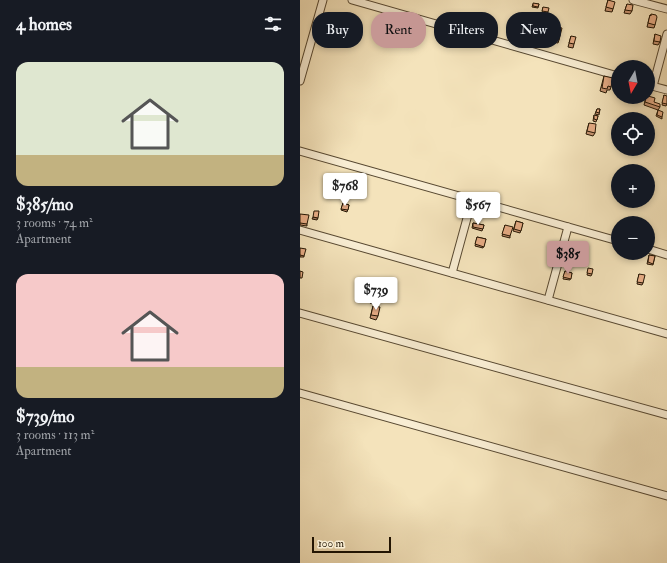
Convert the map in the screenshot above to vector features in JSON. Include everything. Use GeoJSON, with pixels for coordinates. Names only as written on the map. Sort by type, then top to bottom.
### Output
{"type":"FeatureCollection","features":[{"type":"Feature","properties":{"kind":"street"},"geometry":{"type":"LineString","coordinates":[[300,81],[301,72],[323,0]]}},
{"type":"Feature","properties":{"kind":"street"},"geometry":{"type":"LineString","coordinates":[[352,0],[611,74]]}},
{"type":"Feature","properties":{"kind":"street"},"geometry":{"type":"LineString","coordinates":[[633,0],[667,9]]}},
{"type":"Feature","properties":{"kind":"street"},"geometry":{"type":"LineString","coordinates":[[655,70],[667,34]]}},
{"type":"Feature","properties":{"kind":"street"},"geometry":{"type":"LineString","coordinates":[[655,86],[667,90]]}},
{"type":"Feature","properties":{"kind":"street"},"geometry":{"type":"LineString","coordinates":[[300,151],[611,239]]}},
{"type":"Feature","properties":{"kind":"street"},"geometry":{"type":"LineString","coordinates":[[452,273],[472,200]]}},
{"type":"Feature","properties":{"kind":"street"},"geometry":{"type":"LineString","coordinates":[[548,300],[568,227]]}},
{"type":"Feature","properties":{"kind":"street"},"geometry":{"type":"LineString","coordinates":[[300,230],[667,334]]}},
{"type":"Feature","properties":{"kind":"street"},"geometry":{"type":"LineString","coordinates":[[655,251],[667,255]]}},
{"type":"Feature","properties":{"kind":"street"},"geometry":{"type":"LineString","coordinates":[[300,313],[667,415]]}},
{"type":"Feature","properties":{"kind":"street"},"geometry":{"type":"LineString","coordinates":[[300,393],[667,496]]}},
{"type":"Feature","properties":{"kind":"building"},"geometry":{"type":"Polygon","coordinates":[[[608,0],[615,2],[613,9],[606,7],[608,0]]]}},
{"type":"Feature","properties":{"kind":"building"},"geometry":{"type":"Polygon","coordinates":[[[533,3],[539,4],[538,7],[533,6],[533,3]]]}},
{"type":"Feature","properties":{"kind":"building"},"geometry":{"type":"Polygon","coordinates":[[[627,4],[633,5],[632,11],[625,10],[627,4]]]}},
{"type":"Feature","properties":{"kind":"building"},"geometry":{"type":"Polygon","coordinates":[[[543,7],[549,8],[548,12],[542,11],[543,7]]]}},
{"type":"Feature","properties":{"kind":"building"},"geometry":{"type":"Polygon","coordinates":[[[651,14],[656,15],[657,17],[655,25],[648,23],[651,14]]]}},
{"type":"Feature","properties":{"kind":"building"},"geometry":{"type":"Polygon","coordinates":[[[655,34],[661,36],[660,42],[654,41],[655,34]]]}},
{"type":"Feature","properties":{"kind":"building"},"geometry":{"type":"Polygon","coordinates":[[[571,36],[576,37],[574,44],[569,43],[571,36]]]}},
{"type":"Feature","properties":{"kind":"building"},"geometry":{"type":"Polygon","coordinates":[[[604,76],[611,78],[611,87],[608,86],[607,89],[602,88],[604,76]]]}},
{"type":"Feature","properties":{"kind":"building"},"geometry":{"type":"Polygon","coordinates":[[[664,95],[667,96],[667,104],[662,103],[664,95]]]}},
{"type":"Feature","properties":{"kind":"building"},"geometry":{"type":"Polygon","coordinates":[[[655,102],[660,104],[660,107],[651,104],[655,104],[655,102]]]}},
{"type":"Feature","properties":{"kind":"building"},"geometry":{"type":"Polygon","coordinates":[[[597,109],[600,109],[599,113],[596,112],[597,109]]]}},
{"type":"Feature","properties":{"kind":"building"},"geometry":{"type":"Polygon","coordinates":[[[658,110],[663,112],[662,117],[657,115],[658,110]]]}},
{"type":"Feature","properties":{"kind":"building"},"geometry":{"type":"Polygon","coordinates":[[[594,115],[598,116],[597,120],[594,119],[594,115]]]}},
{"type":"Feature","properties":{"kind":"building"},"geometry":{"type":"Polygon","coordinates":[[[589,123],[596,124],[595,133],[587,131],[589,123]]]}},
{"type":"Feature","properties":{"kind":"building"},"geometry":{"type":"Polygon","coordinates":[[[343,203],[349,205],[348,210],[341,209],[343,203]]]}},
{"type":"Feature","properties":{"kind":"building"},"geometry":{"type":"Polygon","coordinates":[[[314,211],[319,211],[318,218],[313,217],[314,211]]]}},
{"type":"Feature","properties":{"kind":"building"},"geometry":{"type":"Polygon","coordinates":[[[300,214],[309,215],[307,224],[300,223],[300,214]]]}},
{"type":"Feature","properties":{"kind":"building"},"geometry":{"type":"Polygon","coordinates":[[[516,221],[523,223],[521,231],[514,229],[516,221]]]}},
{"type":"Feature","properties":{"kind":"building"},"geometry":{"type":"Polygon","coordinates":[[[473,223],[484,225],[483,229],[473,227],[473,223]]]}},
{"type":"Feature","properties":{"kind":"building"},"geometry":{"type":"Polygon","coordinates":[[[505,225],[513,227],[510,236],[502,234],[505,225]]]}},
{"type":"Feature","properties":{"kind":"building"},"geometry":{"type":"Polygon","coordinates":[[[477,237],[486,239],[484,247],[475,244],[477,237]]]}},
{"type":"Feature","properties":{"kind":"building"},"geometry":{"type":"Polygon","coordinates":[[[300,248],[306,249],[304,256],[300,255],[300,248]]]}},
{"type":"Feature","properties":{"kind":"building"},"geometry":{"type":"Polygon","coordinates":[[[648,260],[654,260],[653,264],[648,262],[648,260]]]}},
{"type":"Feature","properties":{"kind":"building"},"geometry":{"type":"Polygon","coordinates":[[[588,268],[593,269],[592,274],[587,273],[588,268]]]}},
{"type":"Feature","properties":{"kind":"building"},"geometry":{"type":"Polygon","coordinates":[[[300,271],[303,272],[302,278],[300,278],[300,271]]]}},
{"type":"Feature","properties":{"kind":"building"},"geometry":{"type":"Polygon","coordinates":[[[565,271],[572,273],[571,279],[563,277],[565,271]]]}},
{"type":"Feature","properties":{"kind":"building"},"geometry":{"type":"Polygon","coordinates":[[[639,274],[645,275],[643,283],[637,282],[639,274]]]}},
{"type":"Feature","properties":{"kind":"building"},"geometry":{"type":"Polygon","coordinates":[[[372,295],[376,296],[374,302],[370,301],[372,295]]]}},
{"type":"Feature","properties":{"kind":"building"},"geometry":{"type":"Polygon","coordinates":[[[373,306],[380,307],[378,316],[371,315],[373,306]]]}}]}
